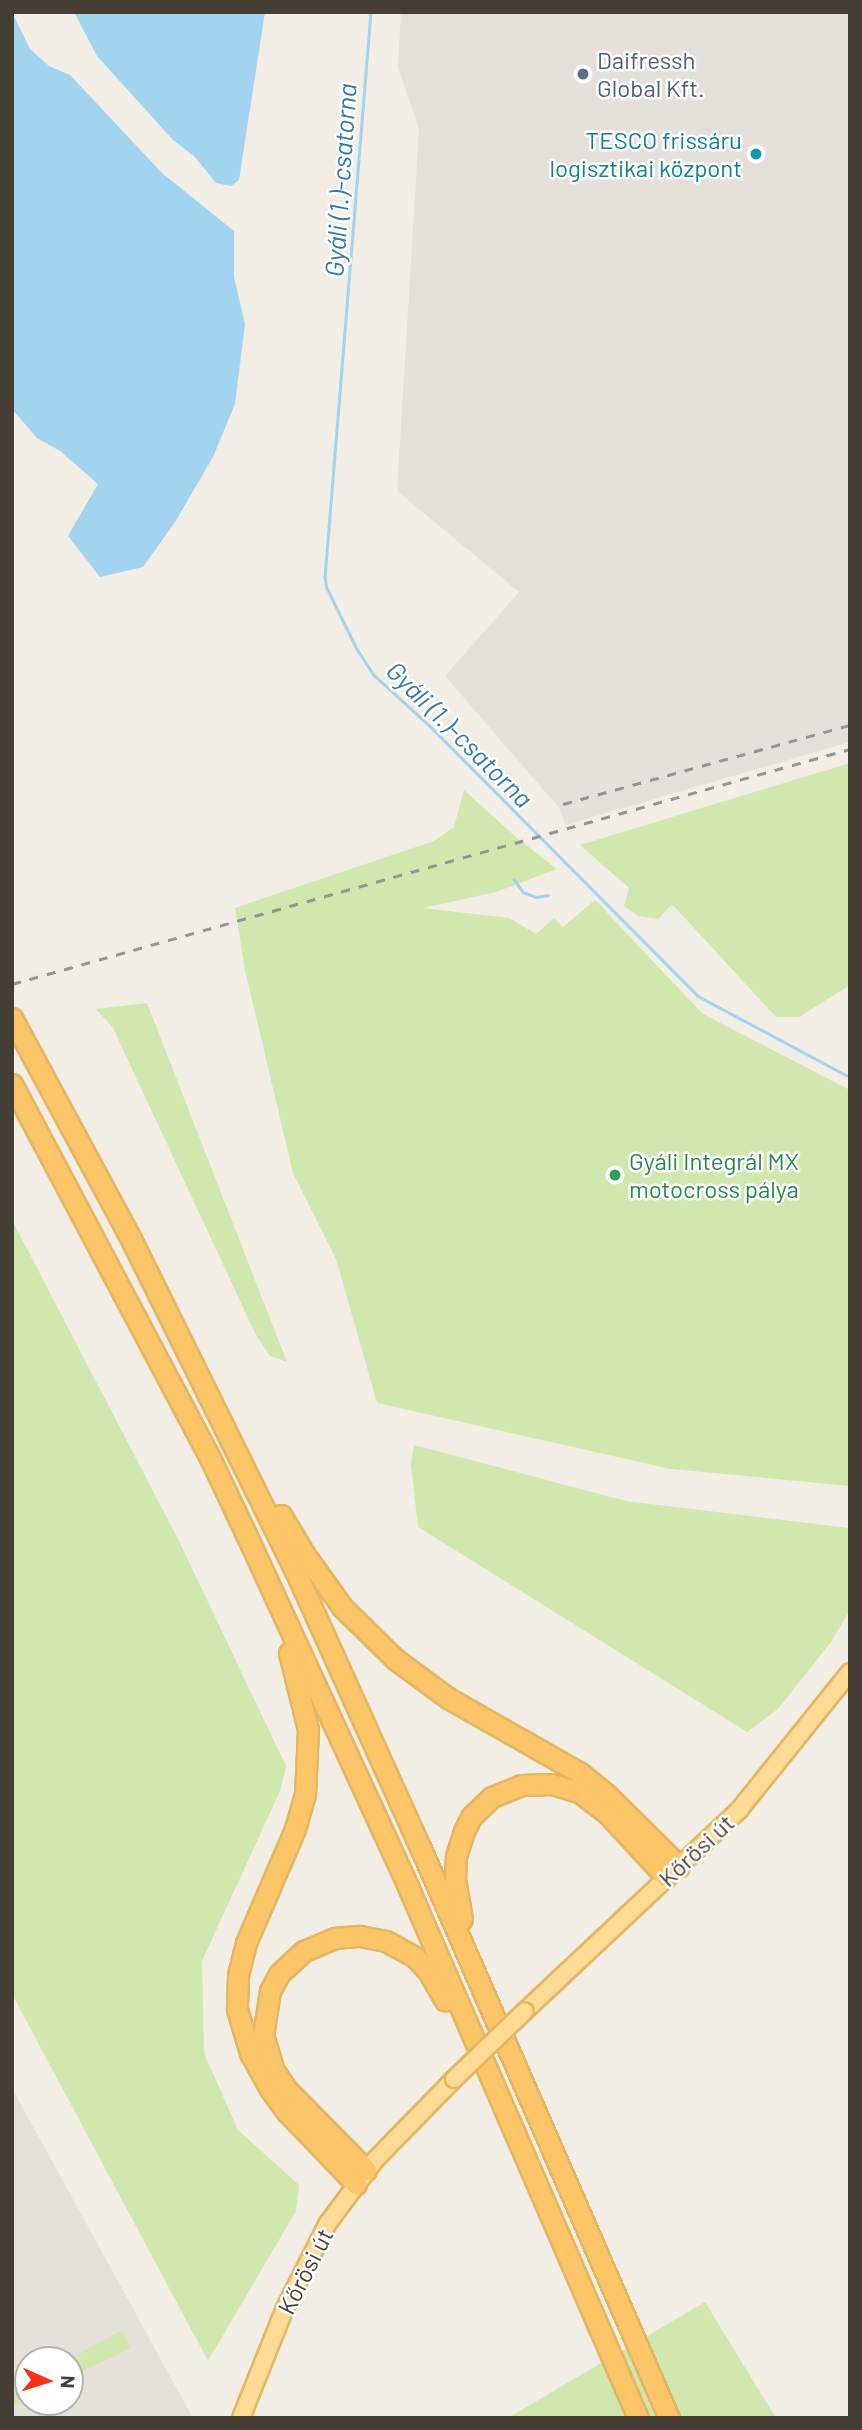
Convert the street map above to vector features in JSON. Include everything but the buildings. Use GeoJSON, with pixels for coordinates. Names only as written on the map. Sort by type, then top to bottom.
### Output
{"type":"FeatureCollection","features":[{"type":"Feature","properties":{"kind":"highway"},"geometry":{"type":"LineString","coordinates":[[12,1018],[129,1235],[236,1449],[354,1700],[669,2418]]}},
{"type":"Feature","properties":{"kind":"highway"},"geometry":{"type":"LineString","coordinates":[[12,1084],[198,1434],[246,1534],[409,1889],[638,2418]]}},
{"type":"Feature","properties":{"kind":"highway"},"geometry":{"type":"LineString","coordinates":[[236,1449],[262,1482],[316,1571],[343,1608],[378,1644],[448,1698],[593,1783],[673,1872]]}},
{"type":"Feature","properties":{"kind":"highway"},"geometry":{"type":"LineString","coordinates":[[246,1534],[253,1565],[280,1628],[301,1690],[309,1751],[305,1794],[299,1816],[249,1932],[239,1966],[239,2021],[254,2063],[287,2112],[361,2177]]}},
{"type":"Feature","properties":{"kind":"highway"},"geometry":{"type":"LineString","coordinates":[[475,1973],[476,1957],[457,1902],[456,1856],[471,1817],[498,1793],[521,1785],[544,1783],[579,1792],[607,1812],[673,1872]]}},
{"type":"Feature","properties":{"kind":"highway"},"geometry":{"type":"LineString","coordinates":[[361,2177],[287,2090],[274,2071],[264,2046],[263,2019],[274,1982],[292,1960],[320,1942],[343,1936],[370,1937],[393,1944],[415,1957],[443,1995],[485,2083],[503,2106]]}},
{"type":"Feature","properties":{"kind":"main road","name":"Kőrösi út"},"geometry":{"type":"LineString","coordinates":[[241,2418],[306,2262],[361,2177],[454,2079],[752,1796],[850,1672]]}},
{"type":"Feature","properties":{"kind":"shaded area"},"geometry":{"type":"Polygon","coordinates":[[[401,12],[850,12],[850,742],[565,825],[560,809],[445,676],[519,592],[397,491],[419,129],[398,68],[401,12]]]}},
{"type":"Feature","properties":{"kind":"shaded area"},"geometry":{"type":"Polygon","coordinates":[[[12,2088],[193,2418],[12,2418],[12,2088]]]}},
{"type":"Feature","properties":{"kind":"green space"},"geometry":{"type":"Polygon","coordinates":[[[850,763],[850,985],[799,1017],[776,1017],[672,904],[658,919],[638,916],[624,906],[629,888],[580,845],[850,763]]]}},
{"type":"Feature","properties":{"kind":"green space","name":"Gyáli Integrál MX motocross pálya"},"geometry":{"type":"Polygon","coordinates":[[[464,790],[517,838],[557,869],[496,892],[423,908],[509,918],[536,934],[554,918],[563,927],[595,900],[703,1014],[850,1090],[850,1486],[671,1469],[377,1403],[336,1259],[293,1173],[245,970],[235,908],[434,841],[454,827],[464,790]]]}},
{"type":"Feature","properties":{"kind":"green space"},"geometry":{"type":"Polygon","coordinates":[[[147,1003],[287,1362],[270,1356],[255,1333],[113,1028],[96,1009],[147,1003]]]}},
{"type":"Feature","properties":{"kind":"green space"},"geometry":{"type":"Polygon","coordinates":[[[12,1220],[179,1541],[286,1766],[280,1791],[202,1961],[204,2053],[238,2130],[299,2185],[296,2211],[208,2361],[12,1994],[12,1220]]]}},
{"type":"Feature","properties":{"kind":"green space"},"geometry":{"type":"Polygon","coordinates":[[[414,1445],[626,1501],[849,1528],[850,1610],[831,1642],[778,1709],[747,1732],[418,1527],[411,1464],[414,1445]]]}},
{"type":"Feature","properties":{"kind":"green space"},"geometry":{"type":"Polygon","coordinates":[[[705,2302],[776,2418],[508,2418],[562,2386],[705,2302]]]}},
{"type":"Feature","properties":{"kind":"green space"},"geometry":{"type":"Polygon","coordinates":[[[122,2330],[131,2348],[84,2370],[84,2351],[122,2330]]]}},
{"type":"Feature","properties":{"kind":"green space"},"geometry":{"type":"Polygon","coordinates":[[[14,2385],[12,2406],[12,2386],[14,2385]]]}},
{"type":"Feature","properties":{"kind":"water"},"geometry":{"type":"Polygon","coordinates":[[[12,12],[30,49],[49,66],[70,75],[162,173],[234,231],[234,277],[245,324],[235,404],[213,457],[175,522],[143,567],[100,577],[68,536],[98,484],[60,451],[37,438],[12,409],[12,12]]]}},
{"type":"Feature","properties":{"kind":"water"},"geometry":{"type":"Polygon","coordinates":[[[74,12],[265,12],[239,180],[231,186],[216,183],[195,157],[173,140],[97,56],[74,12]]]}},
{"type":"Feature","properties":{"kind":"waterway","name":"Gyáli (1.)-csatorna"},"geometry":{"type":"LineString","coordinates":[[371,12],[325,577],[327,588],[357,649],[374,675],[430,726],[698,996],[850,1077]]}},
{"type":"Feature","properties":{"kind":"waterway"},"geometry":{"type":"LineString","coordinates":[[514,879],[523,892],[536,897],[548,895]]}},
{"type":"Feature","properties":{"kind":"railway"},"geometry":{"type":"LineString","coordinates":[[563,804],[850,725]]}},
{"type":"Feature","properties":{"kind":"railway"},"geometry":{"type":"LineString","coordinates":[[12,984],[850,749]]}},
{"type":"Feature","properties":{"kind":"place","name":"Daifressh Global Kft."},"geometry":{"type":"Point","coordinates":[583,74]}},
{"type":"Feature","properties":{"kind":"place","name":"TESCO frissáru logisztikai központ"},"geometry":{"type":"Point","coordinates":[756,154]}},
{"type":"Feature","properties":{"kind":"place","name":"Gyáli Integrál MX motocross pálya"},"geometry":{"type":"Point","coordinates":[615,1175]}}]}
